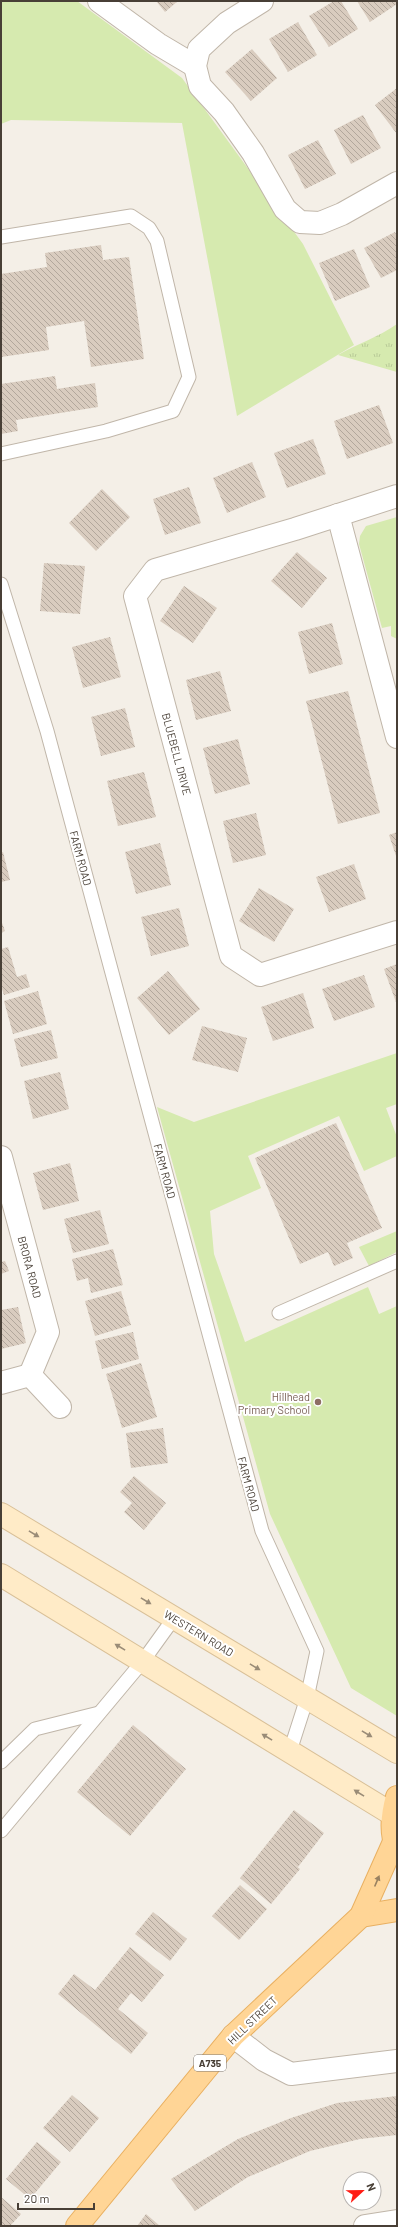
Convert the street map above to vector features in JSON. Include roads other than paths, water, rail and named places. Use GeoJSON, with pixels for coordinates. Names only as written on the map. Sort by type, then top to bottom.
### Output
{"type":"FeatureCollection","features":[{"type":"Feature","properties":{"kind":"main road","name":"WESTERN ROAD"},"geometry":{"type":"LineString","coordinates":[[1,1514],[397,1752]]}},
{"type":"Feature","properties":{"kind":"main road"},"geometry":{"type":"LineString","coordinates":[[1,1575],[290,1751],[395,1805]]}},
{"type":"Feature","properties":{"kind":"main road","name":"A735"},"geometry":{"type":"LineString","coordinates":[[395,1805],[395,1845]]}},
{"type":"Feature","properties":{"kind":"main road","name":"HILL STREET"},"geometry":{"type":"LineString","coordinates":[[76,2226],[233,2036],[361,1916],[395,1845]]}},
{"type":"Feature","properties":{"kind":"main road"},"geometry":{"type":"LineString","coordinates":[[361,1916],[397,1910]]}},
{"type":"Feature","properties":{"kind":"street"},"geometry":{"type":"LineString","coordinates":[[98,1],[158,44],[195,66]]}},
{"type":"Feature","properties":{"kind":"street"},"geometry":{"type":"LineString","coordinates":[[262,1],[227,23],[199,49],[195,66],[200,86],[224,112],[253,152],[285,209],[300,222],[320,223],[342,214],[397,183]]}},
{"type":"Feature","properties":{"kind":"street","name":"BLUEBELL DRIVE"},"geometry":{"type":"LineString","coordinates":[[397,496],[155,570],[135,596],[231,956],[260,975],[397,932]]}},
{"type":"Feature","properties":{"kind":"street"},"geometry":{"type":"LineString","coordinates":[[338,515],[397,737]]}},
{"type":"Feature","properties":{"kind":"street","name":"BRORA ROAD"},"geometry":{"type":"LineString","coordinates":[[1,1157],[48,1332],[30,1375]]}},
{"type":"Feature","properties":{"kind":"street"},"geometry":{"type":"LineString","coordinates":[[1,1383],[30,1375],[60,1407]]}},
{"type":"Feature","properties":{"kind":"street"},"geometry":{"type":"LineString","coordinates":[[233,2036],[264,2060],[291,2074],[397,2061]]}},
{"type":"Feature","properties":{"kind":"street"},"geometry":{"type":"LineString","coordinates":[[365,2226],[397,2221]]}},
{"type":"Feature","properties":{"kind":"lane"},"geometry":{"type":"LineString","coordinates":[[1,237],[131,216],[148,228],[157,241],[189,377],[172,411],[106,431],[1,454]]}},
{"type":"Feature","properties":{"kind":"lane","name":"FARM ROAD"},"geometry":{"type":"LineString","coordinates":[[1,584],[46,731],[262,1531],[317,1651],[306,1698],[290,1751]]}},
{"type":"Feature","properties":{"kind":"lane"},"geometry":{"type":"LineString","coordinates":[[279,1313],[397,1261]]}},
{"type":"Feature","properties":{"kind":"lane"},"geometry":{"type":"LineString","coordinates":[[1,1831],[143,1661],[174,1618]]}},
{"type":"Feature","properties":{"kind":"lane"},"geometry":{"type":"LineString","coordinates":[[1,1762],[35,1729],[99,1713]]}},
{"type":"Feature","properties":{"kind":"place","name":"Hillhead Primary School"},"geometry":{"type":"Point","coordinates":[318,1402]}}]}
